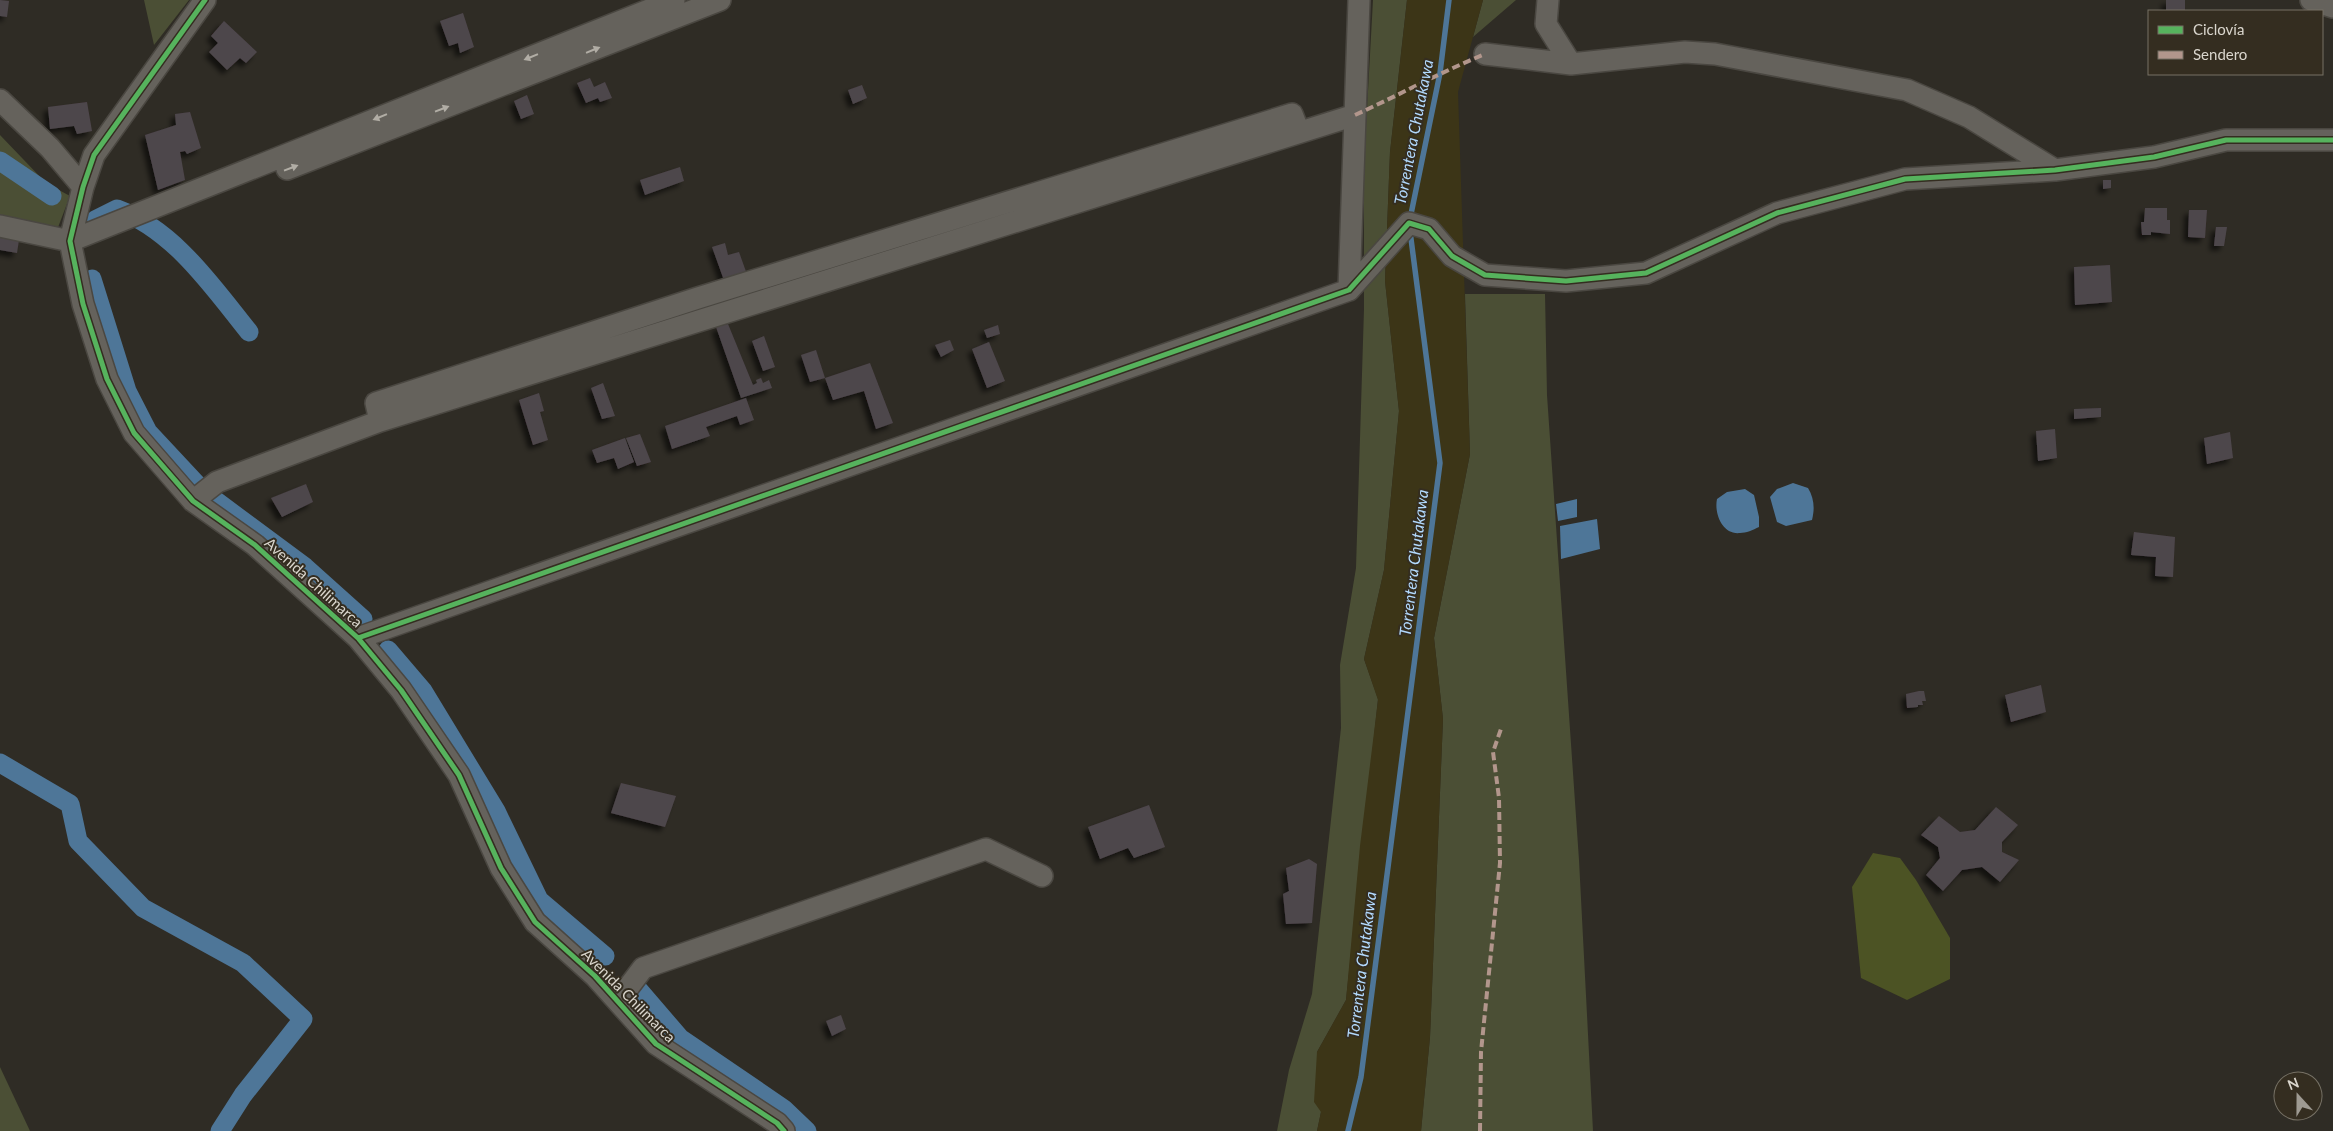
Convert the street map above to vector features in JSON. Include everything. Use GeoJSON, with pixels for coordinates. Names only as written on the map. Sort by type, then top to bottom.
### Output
{"type":"FeatureCollection","features":[{"type":"Feature","properties":{"kind":"street","name":"Avenida Chilimarca"},"geometry":{"type":"LineString","coordinates":[[205,0],[94,154],[83,187],[70,241],[83,304],[107,379],[134,433],[193,501],[255,546],[358,638],[401,690],[459,775],[502,868],[535,922],[595,976],[656,1044],[776,1123],[784,1131]]}},
{"type":"Feature","properties":{"kind":"street"},"geometry":{"type":"LineString","coordinates":[[0,226],[70,241],[674,0]]}},
{"type":"Feature","properties":{"kind":"street"},"geometry":{"type":"LineString","coordinates":[[144,210],[204,202],[720,0]]}},
{"type":"Feature","properties":{"kind":"street"},"geometry":{"type":"LineString","coordinates":[[1349,290],[1360,0]]}},
{"type":"Feature","properties":{"kind":"street"},"geometry":{"type":"LineString","coordinates":[[1548,0],[1546,24],[1571,64]]}},
{"type":"Feature","properties":{"kind":"street"},"geometry":{"type":"LineString","coordinates":[[2311,0],[2333,7]]}},
{"type":"Feature","properties":{"kind":"street"},"geometry":{"type":"LineString","coordinates":[[1485,54],[1571,64],[1684,52],[1715,54],[1907,90],[1969,117],[2055,170]]}},
{"type":"Feature","properties":{"kind":"street"},"geometry":{"type":"LineString","coordinates":[[0,100],[50,148],[83,187]]}},
{"type":"Feature","properties":{"kind":"street"},"geometry":{"type":"LineString","coordinates":[[193,501],[217,482],[380,421],[1355,115]]}},
{"type":"Feature","properties":{"kind":"street"},"geometry":{"type":"LineString","coordinates":[[358,638],[1349,290],[1409,223],[1428,229],[1452,256],[1485,275],[1566,281],[1646,273],[1777,213],[1905,179],[2055,170],[2154,157],[2226,140],[2333,140]]}},
{"type":"Feature","properties":{"kind":"street"},"geometry":{"type":"LineString","coordinates":[[618,1001],[643,968],[986,849],[1042,876]]}},
{"type":"Feature","properties":{"kind":"green space"},"geometry":{"type":"Polygon","coordinates":[[[144,0],[189,0],[154,45],[144,0]]]}},
{"type":"Feature","properties":{"kind":"green space"},"geometry":{"type":"Polygon","coordinates":[[[1373,0],[1407,0],[1390,152],[1385,281],[1399,411],[1384,570],[1364,659],[1378,699],[1346,1000],[1317,1052],[1321,1112],[1317,1131],[1277,1131],[1289,1070],[1312,994],[1341,728],[1340,665],[1356,568],[1364,309],[1364,164],[1373,0]]]}},
{"type":"Feature","properties":{"kind":"green space"},"geometry":{"type":"Polygon","coordinates":[[[1483,0],[1516,0],[1473,37],[1483,0]]]}},
{"type":"Feature","properties":{"kind":"green space"},"geometry":{"type":"Polygon","coordinates":[[[0,135],[46,183],[70,196],[57,230],[0,217],[0,135]]]}},
{"type":"Feature","properties":{"kind":"green space"},"geometry":{"type":"Polygon","coordinates":[[[1465,294],[1545,294],[1547,395],[1579,860],[1593,1131],[1421,1131],[1430,1037],[1443,719],[1434,638],[1470,454],[1465,294]]]}},
{"type":"Feature","properties":{"kind":"green space"},"geometry":{"type":"Polygon","coordinates":[[[1873,853],[1900,858],[1916,880],[1950,938],[1950,979],[1907,1000],[1861,978],[1852,887],[1873,853]]]}},
{"type":"Feature","properties":{"kind":"green space"},"geometry":{"type":"Polygon","coordinates":[[[0,1067],[30,1131],[0,1131],[0,1067]]]}},
{"type":"Feature","properties":{"kind":"sand"},"geometry":{"type":"Polygon","coordinates":[[[1407,0],[1483,0],[1458,92],[1470,454],[1434,638],[1443,719],[1430,1037],[1421,1131],[1317,1131],[1321,1112],[1314,1102],[1317,1052],[1346,1000],[1360,846],[1378,700],[1364,659],[1384,570],[1399,411],[1385,281],[1390,152],[1407,0]]]}},
{"type":"Feature","properties":{"kind":"water"},"geometry":{"type":"Polygon","coordinates":[[[1793,483],[1808,488],[1813,499],[1813,516],[1812,520],[1786,526],[1777,522],[1770,497],[1777,489],[1793,483]]]}},
{"type":"Feature","properties":{"kind":"water"},"geometry":{"type":"Polygon","coordinates":[[[1745,489],[1754,495],[1759,517],[1759,527],[1745,532],[1734,533],[1724,527],[1718,516],[1717,499],[1727,492],[1745,489]]]}},
{"type":"Feature","properties":{"kind":"water"},"geometry":{"type":"Polygon","coordinates":[[[1577,499],[1577,517],[1558,521],[1556,504],[1577,499]]]}},
{"type":"Feature","properties":{"kind":"water"},"geometry":{"type":"Polygon","coordinates":[[[1597,519],[1600,549],[1561,559],[1560,526],[1597,519]]]}},
{"type":"Feature","properties":{"kind":"building"},"geometry":{"type":"Polygon","coordinates":[[[0,0],[9,1],[7,17],[0,16],[0,0]]]}},
{"type":"Feature","properties":{"kind":"building"},"geometry":{"type":"Polygon","coordinates":[[[2166,0],[2185,0],[2185,10],[2166,10],[2166,0]]]}},
{"type":"Feature","properties":{"kind":"building"},"geometry":{"type":"Polygon","coordinates":[[[463,13],[474,47],[460,53],[458,43],[449,46],[440,21],[463,13]]]}},
{"type":"Feature","properties":{"kind":"building"},"geometry":{"type":"Polygon","coordinates":[[[224,21],[257,52],[246,63],[240,58],[227,70],[209,52],[218,43],[211,36],[224,21]]]}},
{"type":"Feature","properties":{"kind":"building"},"geometry":{"type":"Polygon","coordinates":[[[590,78],[594,87],[605,82],[612,98],[600,102],[598,98],[586,103],[577,83],[590,78]]]}},
{"type":"Feature","properties":{"kind":"building"},"geometry":{"type":"Polygon","coordinates":[[[862,85],[867,98],[853,104],[848,90],[862,85]]]}},
{"type":"Feature","properties":{"kind":"building"},"geometry":{"type":"Polygon","coordinates":[[[527,95],[534,114],[521,119],[514,101],[527,95]]]}},
{"type":"Feature","properties":{"kind":"building"},"geometry":{"type":"Polygon","coordinates":[[[87,102],[92,131],[77,134],[74,126],[50,129],[48,107],[87,102]]]}},
{"type":"Feature","properties":{"kind":"building"},"geometry":{"type":"Polygon","coordinates":[[[190,112],[201,148],[187,154],[185,151],[180,152],[185,180],[158,190],[145,135],[176,125],[175,114],[190,112]]]}},
{"type":"Feature","properties":{"kind":"building"},"geometry":{"type":"Polygon","coordinates":[[[680,167],[684,181],[645,195],[640,180],[680,167]]]}},
{"type":"Feature","properties":{"kind":"building"},"geometry":{"type":"Polygon","coordinates":[[[2103,180],[2111,180],[2111,188],[2103,189],[2103,180]]]}},
{"type":"Feature","properties":{"kind":"building"},"geometry":{"type":"Polygon","coordinates":[[[2145,208],[2167,208],[2167,220],[2170,220],[2170,234],[2151,232],[2151,235],[2142,235],[2141,222],[2144,222],[2145,208]]]}},
{"type":"Feature","properties":{"kind":"building"},"geometry":{"type":"Polygon","coordinates":[[[2189,210],[2207,210],[2205,238],[2188,237],[2189,210]]]}},
{"type":"Feature","properties":{"kind":"building"},"geometry":{"type":"Polygon","coordinates":[[[2216,227],[2227,227],[2224,246],[2214,246],[2216,227]]]}},
{"type":"Feature","properties":{"kind":"building"},"geometry":{"type":"Polygon","coordinates":[[[0,237],[19,240],[17,253],[0,250],[0,237]]]}},
{"type":"Feature","properties":{"kind":"building"},"geometry":{"type":"Polygon","coordinates":[[[725,243],[728,255],[739,252],[749,280],[726,286],[712,247],[725,243]]]}},
{"type":"Feature","properties":{"kind":"building"},"geometry":{"type":"Polygon","coordinates":[[[2110,265],[2112,302],[2075,305],[2074,267],[2110,265]]]}},
{"type":"Feature","properties":{"kind":"building"},"geometry":{"type":"Polygon","coordinates":[[[728,324],[753,385],[757,383],[756,380],[761,378],[763,383],[769,380],[772,388],[741,398],[716,327],[728,324]]]}},
{"type":"Feature","properties":{"kind":"building"},"geometry":{"type":"Polygon","coordinates":[[[998,325],[1000,334],[987,338],[984,330],[998,325]]]}},
{"type":"Feature","properties":{"kind":"building"},"geometry":{"type":"Polygon","coordinates":[[[764,336],[775,367],[763,371],[752,341],[764,336]]]}},
{"type":"Feature","properties":{"kind":"building"},"geometry":{"type":"Polygon","coordinates":[[[950,340],[954,350],[941,357],[935,345],[950,340]]]}},
{"type":"Feature","properties":{"kind":"building"},"geometry":{"type":"Polygon","coordinates":[[[989,342],[1005,381],[987,388],[972,349],[989,342]]]}},
{"type":"Feature","properties":{"kind":"building"},"geometry":{"type":"Polygon","coordinates":[[[816,350],[825,378],[810,382],[801,355],[816,350]]]}},
{"type":"Feature","properties":{"kind":"building"},"geometry":{"type":"Polygon","coordinates":[[[870,363],[893,423],[876,429],[864,391],[833,400],[825,378],[870,363]]]}},
{"type":"Feature","properties":{"kind":"building"},"geometry":{"type":"Polygon","coordinates":[[[603,383],[615,416],[602,419],[591,388],[603,383]]]}},
{"type":"Feature","properties":{"kind":"building"},"geometry":{"type":"Polygon","coordinates":[[[539,393],[544,411],[540,412],[548,440],[533,445],[519,400],[539,393]]]}},
{"type":"Feature","properties":{"kind":"building"},"geometry":{"type":"Polygon","coordinates":[[[746,398],[754,420],[740,425],[737,416],[706,427],[710,436],[672,449],[665,426],[746,398]]]}},
{"type":"Feature","properties":{"kind":"building"},"geometry":{"type":"Polygon","coordinates":[[[2101,408],[2101,417],[2074,419],[2074,409],[2101,408]]]}},
{"type":"Feature","properties":{"kind":"building"},"geometry":{"type":"Polygon","coordinates":[[[2055,429],[2057,458],[2038,461],[2036,431],[2055,429]]]}},
{"type":"Feature","properties":{"kind":"building"},"geometry":{"type":"Polygon","coordinates":[[[2230,432],[2233,458],[2207,464],[2204,438],[2230,432]]]}},
{"type":"Feature","properties":{"kind":"building"},"geometry":{"type":"Polygon","coordinates":[[[640,434],[651,462],[637,466],[626,438],[640,434]]]}},
{"type":"Feature","properties":{"kind":"building"},"geometry":{"type":"Polygon","coordinates":[[[625,438],[634,462],[618,469],[614,458],[597,463],[592,450],[625,438]]]}},
{"type":"Feature","properties":{"kind":"building"},"geometry":{"type":"Polygon","coordinates":[[[306,484],[313,502],[282,517],[271,498],[306,484]]]}},
{"type":"Feature","properties":{"kind":"building"},"geometry":{"type":"Polygon","coordinates":[[[2134,532],[2175,537],[2173,577],[2155,576],[2156,557],[2131,555],[2134,532]]]}},
{"type":"Feature","properties":{"kind":"building"},"geometry":{"type":"Polygon","coordinates":[[[2041,685],[2046,712],[2011,722],[2005,695],[2041,685]]]}},
{"type":"Feature","properties":{"kind":"building"},"geometry":{"type":"Polygon","coordinates":[[[1924,691],[1926,701],[1922,701],[1923,705],[1918,705],[1918,707],[1907,708],[1906,694],[1924,691]]]}},
{"type":"Feature","properties":{"kind":"building"},"geometry":{"type":"Polygon","coordinates":[[[621,783],[676,796],[665,827],[611,813],[621,783]]]}},
{"type":"Feature","properties":{"kind":"building"},"geometry":{"type":"Polygon","coordinates":[[[1149,805],[1165,847],[1134,858],[1128,848],[1100,859],[1088,827],[1149,805]]]}},
{"type":"Feature","properties":{"kind":"building"},"geometry":{"type":"Polygon","coordinates":[[[1996,807],[2018,825],[2002,842],[2002,852],[2019,860],[2000,882],[1982,867],[1962,870],[1943,891],[1926,875],[1940,858],[1938,847],[1921,835],[1939,816],[1960,832],[1975,830],[1996,807]]]}},
{"type":"Feature","properties":{"kind":"building"},"geometry":{"type":"Polygon","coordinates":[[[1309,859],[1317,864],[1312,923],[1286,924],[1283,894],[1289,891],[1286,868],[1309,859]]]}},
{"type":"Feature","properties":{"kind":"building"},"geometry":{"type":"Polygon","coordinates":[[[841,1015],[846,1029],[832,1036],[826,1021],[841,1015]]]}},
{"type":"Feature","properties":{"kind":"waterway","name":"Torrentera Chutakawa"},"geometry":{"type":"LineString","coordinates":[[1410,219],[1440,73],[1449,0]]}},
{"type":"Feature","properties":{"kind":"waterway"},"geometry":{"type":"LineString","coordinates":[[0,161],[52,196]]}},
{"type":"Feature","properties":{"kind":"waterway"},"geometry":{"type":"LineString","coordinates":[[95,220],[117,209],[138,218],[156,231],[174,245],[206,278],[249,332]]}},
{"type":"Feature","properties":{"kind":"waterway","name":"Torrentera Chutakawa"},"geometry":{"type":"LineString","coordinates":[[1348,1131],[1361,1077],[1440,463],[1410,231]]}},
{"type":"Feature","properties":{"kind":"waterway"},"geometry":{"type":"LineString","coordinates":[[92,279],[127,391],[148,432],[204,492],[305,567],[363,619]]}},
{"type":"Feature","properties":{"kind":"waterway"},"geometry":{"type":"LineString","coordinates":[[388,650],[423,691],[496,811],[539,900],[605,956]]}},
{"type":"Feature","properties":{"kind":"waterway"},"geometry":{"type":"LineString","coordinates":[[0,763],[70,804],[78,841],[143,908],[243,963],[303,1019],[243,1095],[220,1131]]}},
{"type":"Feature","properties":{"kind":"waterway"},"geometry":{"type":"LineString","coordinates":[[637,988],[680,1038],[784,1109],[807,1131]]}},
{"type":"Feature","properties":{"kind":"marked path"},"geometry":{"type":"LineString","coordinates":[[1355,115],[1485,54]]}},
{"type":"Feature","properties":{"kind":"marked path"},"geometry":{"type":"LineString","coordinates":[[1480,1131],[1481,1052],[1500,863],[1499,798],[1493,752],[1502,726]]}},
{"type":"Feature","properties":{"kind":"cycle path"},"geometry":{"type":"LineString","coordinates":[[205,0],[94,155],[83,187],[70,241],[83,304],[107,379],[134,433],[193,501],[255,545],[358,638],[401,690],[459,775],[501,868],[535,922],[595,976],[656,1044],[777,1123],[784,1131]]}},
{"type":"Feature","properties":{"kind":"cycle path"},"geometry":{"type":"LineString","coordinates":[[358,638],[1349,290],[1409,223],[1429,229],[1452,256],[1485,275],[1566,281],[1646,273],[1777,213],[1905,179],[2055,170],[2154,157],[2226,140],[2333,140]]}}]}
